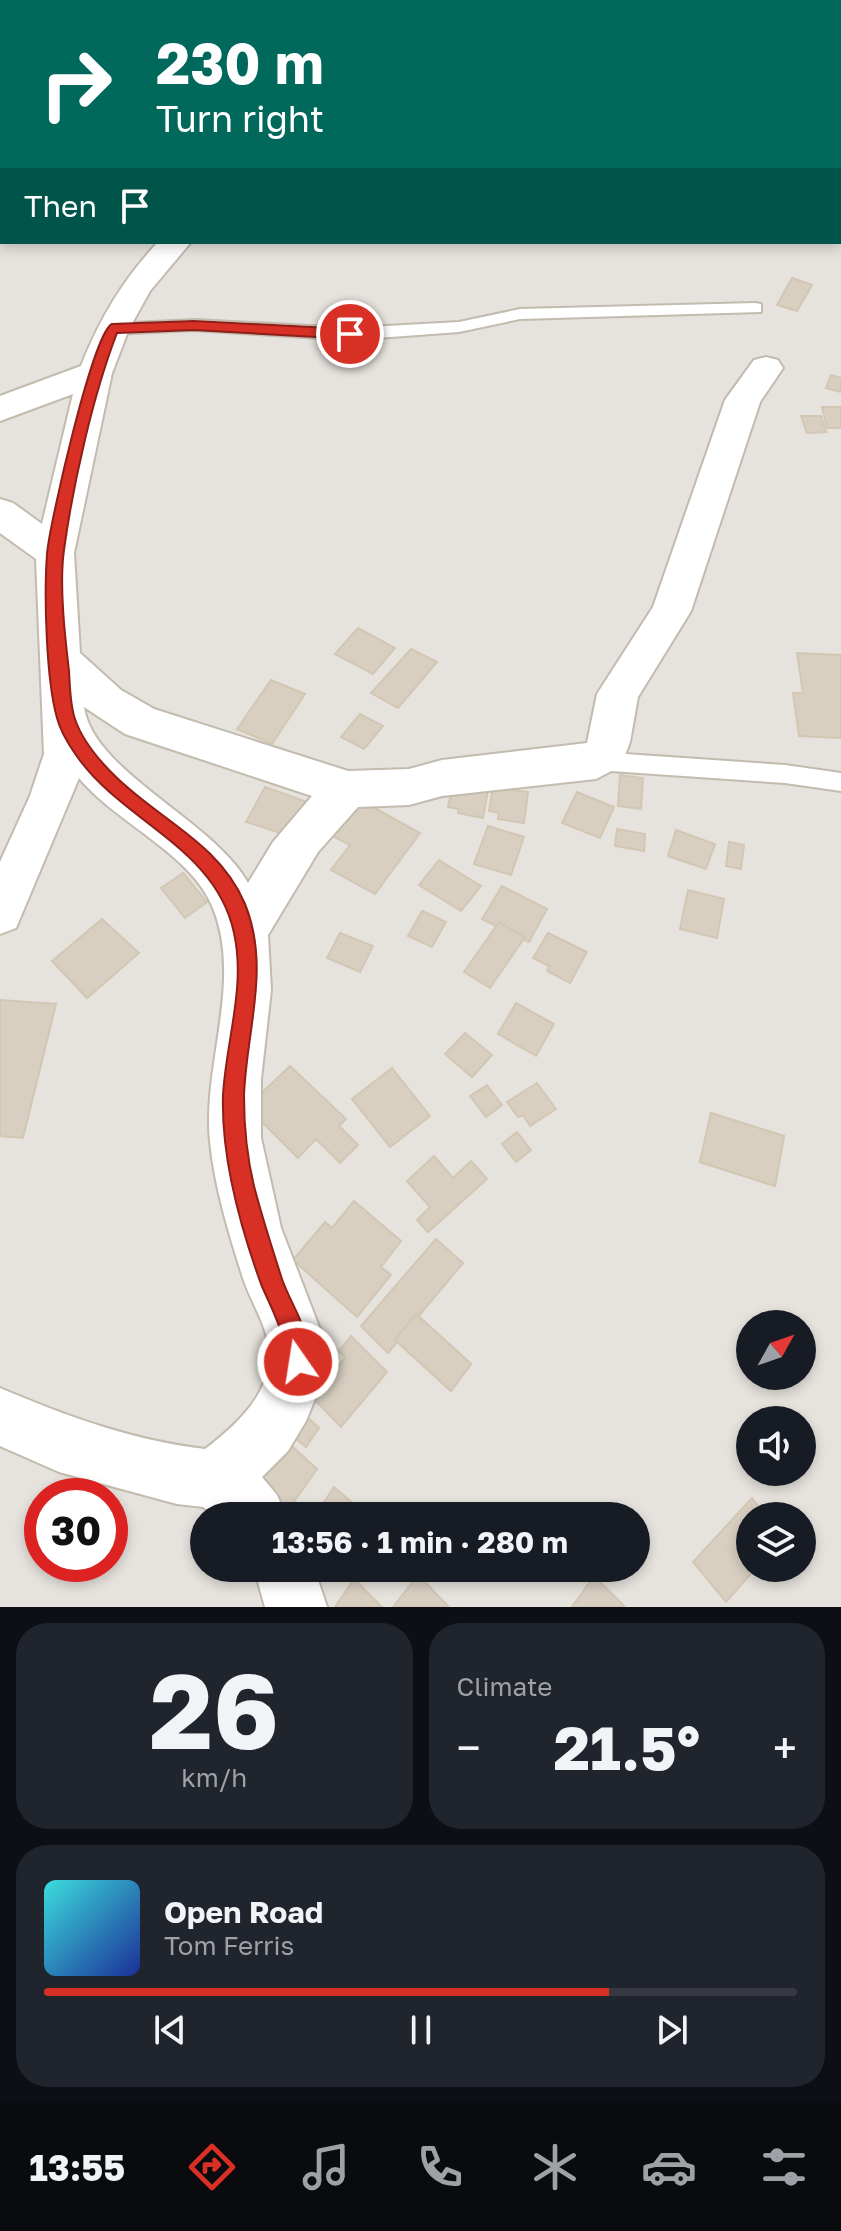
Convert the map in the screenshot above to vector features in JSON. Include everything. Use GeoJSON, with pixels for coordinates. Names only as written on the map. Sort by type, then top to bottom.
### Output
{"type":"FeatureCollection","features":[{"type":"Feature","properties":{"kind":"street"},"geometry":{"type":"LineString","coordinates":[[0,913],[52,796],[65,754],[66,718],[59,658],[55,553],[95,373],[112,329],[136,286],[173,244]]}},
{"type":"Feature","properties":{"kind":"street"},"geometry":{"type":"LineString","coordinates":[[59,658],[106,702],[140,722],[348,789],[409,787],[442,778],[596,761],[606,753],[618,694],[671,611],[743,400],[766,368]]}},
{"type":"Feature","properties":{"kind":"street"},"geometry":{"type":"LineString","coordinates":[[0,409],[95,373]]}},
{"type":"Feature","properties":{"kind":"street"},"geometry":{"type":"LineString","coordinates":[[0,513],[55,553]]}},
{"type":"Feature","properties":{"kind":"street"},"geometry":{"type":"LineString","coordinates":[[66,718],[82,749],[107,780],[202,856],[221,877],[236,906],[244,934],[248,982],[234,1094],[235,1138],[243,1185],[272,1282],[295,1336],[298,1362],[290,1399],[270,1427],[241,1459],[213,1479]]}},
{"type":"Feature","properties":{"kind":"street"},"geometry":{"type":"LineString","coordinates":[[244,934],[267,889],[316,817],[348,789]]}},
{"type":"Feature","properties":{"kind":"street"},"geometry":{"type":"LineString","coordinates":[[0,1417],[59,1443],[177,1475],[213,1479],[244,1502]]}},
{"type":"Feature","properties":{"kind":"street"},"geometry":{"type":"LineString","coordinates":[[288,1582],[296,1607]]}},
{"type":"Feature","properties":{"kind":"lane"},"geometry":{"type":"LineString","coordinates":[[112,329],[194,325],[350,334],[459,327],[520,314],[755,308]]}},
{"type":"Feature","properties":{"kind":"lane"},"geometry":{"type":"LineString","coordinates":[[596,761],[785,774],[841,782]]}},
{"type":"Feature","properties":{"kind":"shaded area"},"geometry":{"type":"Polygon","coordinates":[[[0,244],[841,244],[841,1607],[0,1607],[0,244]]]}},
{"type":"Feature","properties":{"kind":"building"},"geometry":{"type":"Polygon","coordinates":[[[792,278],[812,285],[797,311],[777,305],[792,278]]]}},
{"type":"Feature","properties":{"kind":"building"},"geometry":{"type":"Polygon","coordinates":[[[831,375],[841,378],[841,392],[826,388],[831,375]]]}},
{"type":"Feature","properties":{"kind":"building"},"geometry":{"type":"Polygon","coordinates":[[[822,407],[841,407],[841,428],[827,428],[822,407]]]}},
{"type":"Feature","properties":{"kind":"building"},"geometry":{"type":"Polygon","coordinates":[[[801,416],[821,416],[826,432],[807,433],[801,416]]]}},
{"type":"Feature","properties":{"kind":"building"},"geometry":{"type":"Polygon","coordinates":[[[358,628],[395,648],[373,674],[335,654],[358,628]]]}},
{"type":"Feature","properties":{"kind":"building"},"geometry":{"type":"Polygon","coordinates":[[[411,649],[437,662],[398,708],[371,693],[411,649]]]}},
{"type":"Feature","properties":{"kind":"building"},"geometry":{"type":"Polygon","coordinates":[[[797,653],[841,655],[841,738],[799,736],[793,693],[803,693],[797,653]]]}},
{"type":"Feature","properties":{"kind":"building"},"geometry":{"type":"Polygon","coordinates":[[[271,680],[305,694],[272,744],[237,729],[271,680]]]}},
{"type":"Feature","properties":{"kind":"building"},"geometry":{"type":"Polygon","coordinates":[[[360,714],[383,726],[364,749],[341,737],[360,714]]]}},
{"type":"Feature","properties":{"kind":"building"},"geometry":{"type":"Polygon","coordinates":[[[620,775],[643,778],[641,809],[618,806],[620,775]]]}},
{"type":"Feature","properties":{"kind":"building"},"geometry":{"type":"Polygon","coordinates":[[[453,784],[488,790],[483,818],[458,813],[459,809],[448,807],[453,784]]]}},
{"type":"Feature","properties":{"kind":"building"},"geometry":{"type":"Polygon","coordinates":[[[265,787],[310,803],[293,837],[246,822],[265,787]]]}},
{"type":"Feature","properties":{"kind":"building"},"geometry":{"type":"Polygon","coordinates":[[[493,787],[528,792],[524,823],[498,819],[499,813],[489,811],[493,787]]]}},
{"type":"Feature","properties":{"kind":"building"},"geometry":{"type":"Polygon","coordinates":[[[577,792],[614,807],[600,838],[562,823],[577,792]]]}},
{"type":"Feature","properties":{"kind":"building"},"geometry":{"type":"Polygon","coordinates":[[[353,796],[420,833],[375,894],[331,870],[350,845],[325,832],[353,796]]]}},
{"type":"Feature","properties":{"kind":"building"},"geometry":{"type":"Polygon","coordinates":[[[488,826],[524,837],[511,875],[474,864],[488,826]]]}},
{"type":"Feature","properties":{"kind":"building"},"geometry":{"type":"Polygon","coordinates":[[[617,829],[645,834],[644,851],[615,846],[617,829]]]}},
{"type":"Feature","properties":{"kind":"building"},"geometry":{"type":"Polygon","coordinates":[[[676,830],[715,844],[706,869],[668,856],[676,830]]]}},
{"type":"Feature","properties":{"kind":"building"},"geometry":{"type":"Polygon","coordinates":[[[729,842],[744,845],[741,869],[726,866],[729,842]]]}},
{"type":"Feature","properties":{"kind":"building"},"geometry":{"type":"Polygon","coordinates":[[[439,860],[481,886],[461,911],[419,885],[439,860]]]}},
{"type":"Feature","properties":{"kind":"building"},"geometry":{"type":"Polygon","coordinates":[[[183,873],[207,902],[185,918],[161,888],[183,873]]]}},
{"type":"Feature","properties":{"kind":"building"},"geometry":{"type":"Polygon","coordinates":[[[502,886],[547,909],[529,942],[482,919],[502,886]]]}},
{"type":"Feature","properties":{"kind":"building"},"geometry":{"type":"Polygon","coordinates":[[[688,890],[724,899],[717,938],[680,929],[688,890]]]}},
{"type":"Feature","properties":{"kind":"building"},"geometry":{"type":"Polygon","coordinates":[[[422,911],[446,922],[432,947],[408,936],[422,911]]]}},
{"type":"Feature","properties":{"kind":"building"},"geometry":{"type":"Polygon","coordinates":[[[102,919],[139,953],[87,998],[52,961],[102,919]]]}},
{"type":"Feature","properties":{"kind":"building"},"geometry":{"type":"Polygon","coordinates":[[[499,922],[525,937],[490,988],[464,972],[499,922]]]}},
{"type":"Feature","properties":{"kind":"building"},"geometry":{"type":"Polygon","coordinates":[[[340,933],[373,946],[360,972],[327,958],[340,933]]]}},
{"type":"Feature","properties":{"kind":"building"},"geometry":{"type":"Polygon","coordinates":[[[548,933],[587,952],[570,983],[547,971],[549,966],[533,958],[548,933]]]}},
{"type":"Feature","properties":{"kind":"building"},"geometry":{"type":"Polygon","coordinates":[[[0,1000],[56,1004],[23,1138],[0,1136],[0,1000]]]}},
{"type":"Feature","properties":{"kind":"building"},"geometry":{"type":"Polygon","coordinates":[[[516,1003],[554,1024],[536,1056],[498,1034],[516,1003]]]}},
{"type":"Feature","properties":{"kind":"building"},"geometry":{"type":"Polygon","coordinates":[[[465,1033],[492,1055],[472,1077],[445,1054],[465,1033]]]}},
{"type":"Feature","properties":{"kind":"building"},"geometry":{"type":"Polygon","coordinates":[[[290,1066],[346,1119],[339,1126],[358,1145],[340,1163],[316,1139],[298,1158],[247,1107],[290,1066]]]}},
{"type":"Feature","properties":{"kind":"building"},"geometry":{"type":"Polygon","coordinates":[[[392,1068],[430,1116],[390,1147],[352,1099],[392,1068]]]}},
{"type":"Feature","properties":{"kind":"building"},"geometry":{"type":"Polygon","coordinates":[[[537,1083],[556,1109],[530,1126],[523,1115],[518,1117],[507,1102],[537,1083]]]}},
{"type":"Feature","properties":{"kind":"building"},"geometry":{"type":"Polygon","coordinates":[[[487,1085],[502,1105],[486,1117],[470,1096],[487,1085]]]}},
{"type":"Feature","properties":{"kind":"building"},"geometry":{"type":"Polygon","coordinates":[[[711,1113],[784,1136],[775,1186],[700,1162],[711,1113]]]}},
{"type":"Feature","properties":{"kind":"building"},"geometry":{"type":"Polygon","coordinates":[[[711,1113],[784,1136],[775,1186],[700,1162],[711,1113]]]}},
{"type":"Feature","properties":{"kind":"building"},"geometry":{"type":"Polygon","coordinates":[[[517,1132],[531,1150],[516,1162],[502,1144],[517,1132]]]}},
{"type":"Feature","properties":{"kind":"building"},"geometry":{"type":"Polygon","coordinates":[[[434,1156],[453,1178],[471,1161],[487,1179],[428,1232],[417,1220],[430,1207],[407,1181],[434,1156]]]}},
{"type":"Feature","properties":{"kind":"building"},"geometry":{"type":"Polygon","coordinates":[[[354,1201],[401,1241],[381,1267],[391,1275],[357,1317],[293,1260],[325,1222],[332,1228],[354,1201]]]}},
{"type":"Feature","properties":{"kind":"building"},"geometry":{"type":"Polygon","coordinates":[[[436,1239],[463,1263],[388,1353],[361,1326],[436,1239]]]}},
{"type":"Feature","properties":{"kind":"building"},"geometry":{"type":"Polygon","coordinates":[[[416,1314],[471,1364],[451,1391],[395,1340],[416,1314]]]}},
{"type":"Feature","properties":{"kind":"building"},"geometry":{"type":"Polygon","coordinates":[[[416,1314],[471,1364],[451,1391],[395,1340],[416,1314]]]}},
{"type":"Feature","properties":{"kind":"building"},"geometry":{"type":"Polygon","coordinates":[[[351,1336],[387,1372],[341,1427],[311,1396],[345,1358],[339,1351],[351,1336]]]}},
{"type":"Feature","properties":{"kind":"building"},"geometry":{"type":"Polygon","coordinates":[[[303,1413],[319,1428],[306,1447],[289,1433],[303,1413]]]}},
{"type":"Feature","properties":{"kind":"building"},"geometry":{"type":"Polygon","coordinates":[[[276,1432],[317,1469],[294,1502],[263,1502],[240,1482],[276,1432]]]}},
{"type":"Feature","properties":{"kind":"building"},"geometry":{"type":"Polygon","coordinates":[[[334,1487],[351,1502],[324,1502],[334,1487]]]}},
{"type":"Feature","properties":{"kind":"building"},"geometry":{"type":"Polygon","coordinates":[[[736,1515],[736,1582],[744,1582],[726,1602],[693,1562],[736,1515]]]}},
{"type":"Feature","properties":{"kind":"building"},"geometry":{"type":"Polygon","coordinates":[[[352,1582],[357,1582],[382,1607],[335,1607],[352,1582]]]}},
{"type":"Feature","properties":{"kind":"building"},"geometry":{"type":"Polygon","coordinates":[[[413,1582],[425,1582],[449,1607],[393,1607],[413,1582]]]}},
{"type":"Feature","properties":{"kind":"building"},"geometry":{"type":"Polygon","coordinates":[[[590,1582],[600,1582],[625,1607],[572,1607],[590,1582]]]}},
{"type":"Feature","properties":{"kind":"route"},"geometry":{"type":"LineString","coordinates":[[298,1362],[295,1336],[272,1282],[243,1185],[235,1138],[234,1094],[248,982],[244,934],[236,906],[221,877],[202,856],[107,780],[82,749],[66,718],[59,658],[55,553],[95,373],[112,329],[194,325],[350,334]]}}]}
